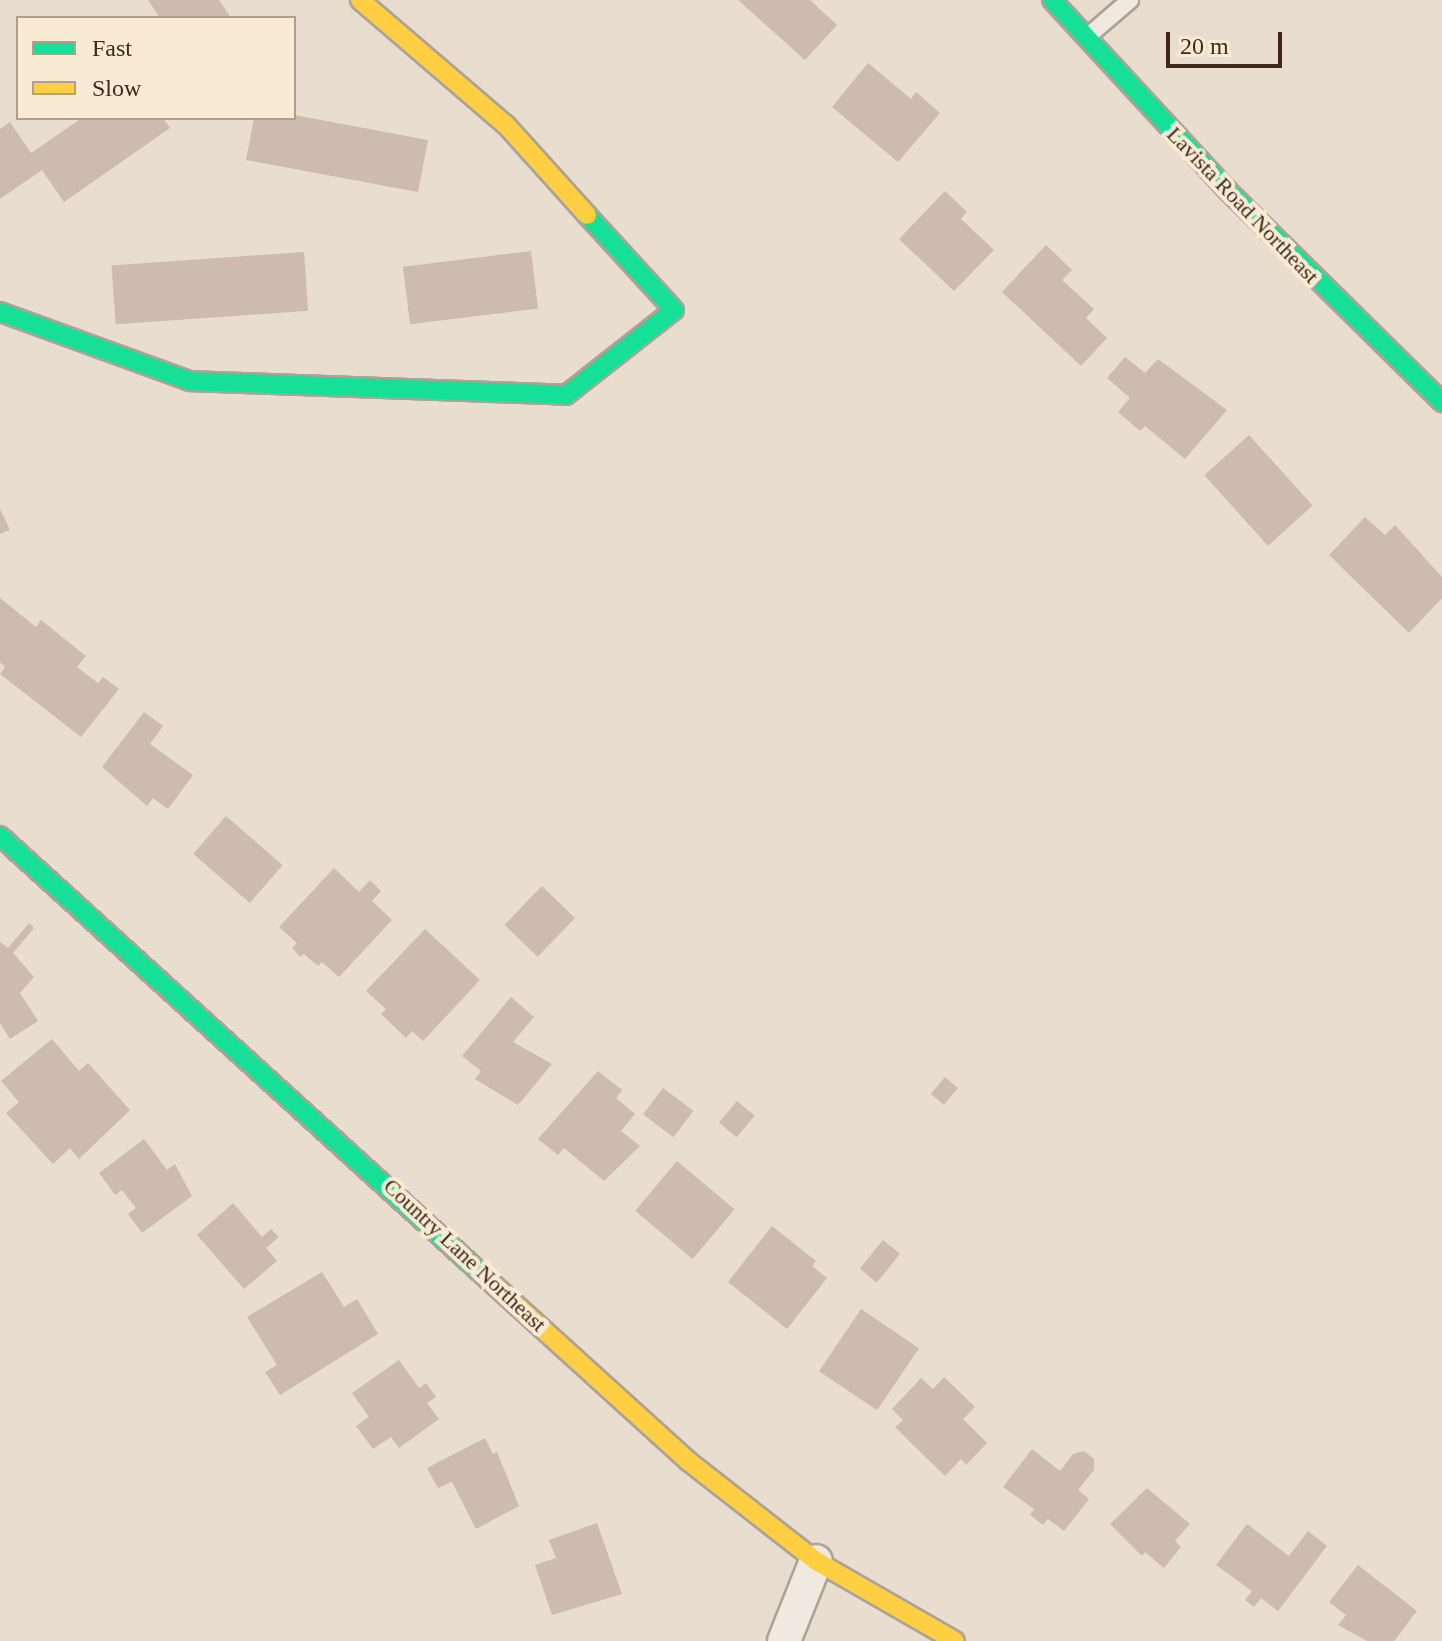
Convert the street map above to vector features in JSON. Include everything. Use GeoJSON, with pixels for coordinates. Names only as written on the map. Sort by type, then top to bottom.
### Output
{"type":"FeatureCollection","features":[{"type":"Feature","properties":{"kind":"street"},"geometry":{"type":"LineString","coordinates":[[0,312],[190,381],[566,395],[674,310],[506,125],[360,0]]}},
{"type":"Feature","properties":{"kind":"street","name":"Lavista Road Northeast"},"geometry":{"type":"LineString","coordinates":[[1052,0],[1228,191],[1442,402]]}},
{"type":"Feature","properties":{"kind":"street","name":"Country Lane Northeast"},"geometry":{"type":"LineString","coordinates":[[0,836],[688,1461],[816,1561],[955,1641]]}},
{"type":"Feature","properties":{"kind":"street"},"geometry":{"type":"LineString","coordinates":[[784,1641],[816,1561]]}},
{"type":"Feature","properties":{"kind":"lane"},"geometry":{"type":"LineString","coordinates":[[1086,38],[1130,0]]}},
{"type":"Feature","properties":{"kind":"building"},"geometry":{"type":"Polygon","coordinates":[[[148,0],[219,0],[230,16],[159,16],[148,0]]]}},
{"type":"Feature","properties":{"kind":"building"},"geometry":{"type":"Polygon","coordinates":[[[738,0],[810,0],[837,25],[805,60],[738,0]]]}},
{"type":"Feature","properties":{"kind":"building"},"geometry":{"type":"Polygon","coordinates":[[[868,63],[911,99],[916,92],[940,113],[898,162],[832,107],[868,63]]]}},
{"type":"Feature","properties":{"kind":"building"},"geometry":{"type":"Polygon","coordinates":[[[296,115],[428,140],[418,192],[246,160],[254,120],[296,120],[296,115]]]}},
{"type":"Feature","properties":{"kind":"building"},"geometry":{"type":"Polygon","coordinates":[[[79,120],[164,120],[170,128],[64,202],[42,170],[0,199],[0,129],[10,122],[31,153],[79,120]]]}},
{"type":"Feature","properties":{"kind":"building"},"geometry":{"type":"Polygon","coordinates":[[[945,191],[967,212],[961,219],[994,250],[954,291],[899,239],[945,191]]]}},
{"type":"Feature","properties":{"kind":"building"},"geometry":{"type":"Polygon","coordinates":[[[1046,245],[1072,270],[1062,280],[1094,309],[1086,318],[1107,338],[1081,366],[1002,292],[1046,245]]]}},
{"type":"Feature","properties":{"kind":"building"},"geometry":{"type":"Polygon","coordinates":[[[531,251],[538,309],[410,324],[403,267],[531,251]]]}},
{"type":"Feature","properties":{"kind":"building"},"geometry":{"type":"Polygon","coordinates":[[[304,252],[308,311],[116,324],[111,265],[304,252]]]}},
{"type":"Feature","properties":{"kind":"building"},"geometry":{"type":"Polygon","coordinates":[[[1125,357],[1145,373],[1158,359],[1227,410],[1185,459],[1145,426],[1140,431],[1118,412],[1130,398],[1107,378],[1125,357]]]}},
{"type":"Feature","properties":{"kind":"building"},"geometry":{"type":"Polygon","coordinates":[[[1249,435],[1313,506],[1268,546],[1204,475],[1249,435]]]}},
{"type":"Feature","properties":{"kind":"building"},"geometry":{"type":"Polygon","coordinates":[[[0,509],[10,530],[0,534],[0,509]]]}},
{"type":"Feature","properties":{"kind":"building"},"geometry":{"type":"Polygon","coordinates":[[[1365,517],[1385,535],[1395,525],[1442,577],[1442,598],[1409,633],[1329,555],[1365,517]]]}},
{"type":"Feature","properties":{"kind":"building"},"geometry":{"type":"Polygon","coordinates":[[[0,598],[36,627],[41,620],[86,656],[77,667],[98,683],[103,677],[119,689],[81,737],[0,674],[5,667],[0,662],[0,598]]]}},
{"type":"Feature","properties":{"kind":"building"},"geometry":{"type":"Polygon","coordinates":[[[144,712],[163,726],[150,744],[193,775],[168,809],[153,798],[147,806],[102,767],[144,712]]]}},
{"type":"Feature","properties":{"kind":"building"},"geometry":{"type":"Polygon","coordinates":[[[226,816],[283,865],[250,903],[193,854],[226,816]]]}},
{"type":"Feature","properties":{"kind":"building"},"geometry":{"type":"Polygon","coordinates":[[[334,868],[359,892],[370,880],[381,891],[372,901],[392,920],[339,977],[322,962],[318,966],[304,954],[300,957],[292,948],[297,943],[279,927],[334,868]]]}},
{"type":"Feature","properties":{"kind":"building"},"geometry":{"type":"Polygon","coordinates":[[[542,886],[575,918],[538,957],[504,925],[542,886]]]}},
{"type":"Feature","properties":{"kind":"building"},"geometry":{"type":"Polygon","coordinates":[[[29,923],[34,928],[13,953],[34,977],[20,993],[38,1021],[10,1039],[0,1023],[0,942],[8,948],[29,923]]]}},
{"type":"Feature","properties":{"kind":"building"},"geometry":{"type":"Polygon","coordinates":[[[425,929],[480,980],[423,1041],[412,1031],[406,1038],[381,1014],[386,1009],[366,991],[425,929]]]}},
{"type":"Feature","properties":{"kind":"building"},"geometry":{"type":"Polygon","coordinates":[[[511,997],[534,1017],[513,1042],[552,1064],[518,1105],[475,1079],[481,1071],[462,1056],[511,997]]]}},
{"type":"Feature","properties":{"kind":"building"},"geometry":{"type":"Polygon","coordinates":[[[52,1039],[79,1071],[88,1063],[130,1110],[79,1159],[70,1148],[53,1164],[6,1113],[19,1102],[1,1081],[52,1039]]]}},
{"type":"Feature","properties":{"kind":"building"},"geometry":{"type":"Polygon","coordinates":[[[598,1071],[622,1090],[616,1098],[635,1114],[621,1131],[640,1146],[604,1181],[564,1148],[558,1155],[538,1139],[598,1071]]]}},
{"type":"Feature","properties":{"kind":"building"},"geometry":{"type":"Polygon","coordinates":[[[945,1077],[958,1088],[944,1105],[931,1094],[945,1077]]]}},
{"type":"Feature","properties":{"kind":"building"},"geometry":{"type":"Polygon","coordinates":[[[663,1088],[693,1111],[673,1137],[643,1114],[663,1088]]]}},
{"type":"Feature","properties":{"kind":"building"},"geometry":{"type":"Polygon","coordinates":[[[737,1101],[755,1116],[737,1137],[719,1122],[737,1101]]]}},
{"type":"Feature","properties":{"kind":"building"},"geometry":{"type":"Polygon","coordinates":[[[144,1139],[167,1170],[175,1164],[192,1196],[142,1233],[128,1214],[136,1208],[122,1190],[115,1195],[99,1173],[144,1139]]]}},
{"type":"Feature","properties":{"kind":"building"},"geometry":{"type":"Polygon","coordinates":[[[677,1161],[734,1209],[693,1259],[635,1211],[677,1161]]]}},
{"type":"Feature","properties":{"kind":"building"},"geometry":{"type":"Polygon","coordinates":[[[233,1203],[262,1237],[271,1229],[279,1237],[266,1248],[277,1261],[244,1289],[197,1235],[233,1203]]]}},
{"type":"Feature","properties":{"kind":"building"},"geometry":{"type":"Polygon","coordinates":[[[772,1226],[816,1261],[812,1266],[827,1278],[787,1329],[728,1282],[772,1226]]]}},
{"type":"Feature","properties":{"kind":"building"},"geometry":{"type":"Polygon","coordinates":[[[883,1240],[900,1254],[877,1283],[860,1269],[883,1240]]]}},
{"type":"Feature","properties":{"kind":"building"},"geometry":{"type":"Polygon","coordinates":[[[322,1272],[344,1307],[357,1299],[378,1334],[280,1395],[265,1372],[277,1365],[247,1317],[322,1272]]]}},
{"type":"Feature","properties":{"kind":"building"},"geometry":{"type":"Polygon","coordinates":[[[861,1309],[919,1348],[877,1410],[819,1371],[861,1309]]]}},
{"type":"Feature","properties":{"kind":"building"},"geometry":{"type":"Polygon","coordinates":[[[399,1360],[419,1388],[426,1383],[436,1397],[427,1403],[439,1419],[399,1448],[391,1437],[373,1449],[356,1426],[369,1417],[352,1393],[399,1360]]]}},
{"type":"Feature","properties":{"kind":"building"},"geometry":{"type":"Polygon","coordinates":[[[944,1377],[975,1407],[963,1419],[987,1443],[966,1465],[961,1459],[945,1476],[895,1427],[903,1420],[892,1409],[921,1378],[933,1389],[944,1377]]]}},
{"type":"Feature","properties":{"kind":"building"},"geometry":{"type":"Polygon","coordinates":[[[485,1438],[493,1454],[497,1452],[519,1506],[476,1529],[452,1482],[438,1488],[427,1468],[485,1438]]]}},
{"type":"Feature","properties":{"kind":"building"},"geometry":{"type":"Polygon","coordinates":[[[1032,1449],[1060,1471],[1073,1454],[1084,1451],[1094,1459],[1094,1470],[1078,1490],[1089,1499],[1064,1531],[1048,1519],[1043,1525],[1030,1515],[1034,1509],[1003,1487],[1032,1449]]]}},
{"type":"Feature","properties":{"kind":"building"},"geometry":{"type":"Polygon","coordinates":[[[1147,1488],[1190,1524],[1175,1541],[1181,1547],[1164,1568],[1145,1552],[1142,1556],[1110,1524],[1147,1488]]]}},
{"type":"Feature","properties":{"kind":"building"},"geometry":{"type":"Polygon","coordinates":[[[597,1523],[622,1594],[552,1615],[535,1565],[556,1558],[549,1540],[597,1523]]]}},
{"type":"Feature","properties":{"kind":"building"},"geometry":{"type":"Polygon","coordinates":[[[1247,1524],[1289,1556],[1308,1531],[1327,1546],[1278,1611],[1261,1598],[1254,1607],[1245,1600],[1252,1591],[1216,1565],[1247,1524]]]}},
{"type":"Feature","properties":{"kind":"building"},"geometry":{"type":"Polygon","coordinates":[[[1358,1565],[1417,1611],[1394,1641],[1367,1641],[1338,1625],[1346,1615],[1329,1602],[1358,1565]]]}},
{"type":"Feature","properties":{"kind":"traffic: fast"},"geometry":{"type":"LineString","coordinates":[[1052,0],[1228,191],[1442,402]]}},
{"type":"Feature","properties":{"kind":"traffic: fast"},"geometry":{"type":"LineString","coordinates":[[0,312],[190,381],[566,395],[674,310],[587,215]]}},
{"type":"Feature","properties":{"kind":"traffic: fast"},"geometry":{"type":"LineString","coordinates":[[0,836],[494,1285]]}},
{"type":"Feature","properties":{"kind":"traffic: slow"},"geometry":{"type":"LineString","coordinates":[[360,0],[506,125],[587,215]]}},
{"type":"Feature","properties":{"kind":"traffic: slow"},"geometry":{"type":"LineString","coordinates":[[494,1285],[688,1461],[816,1561],[955,1641]]}}]}
